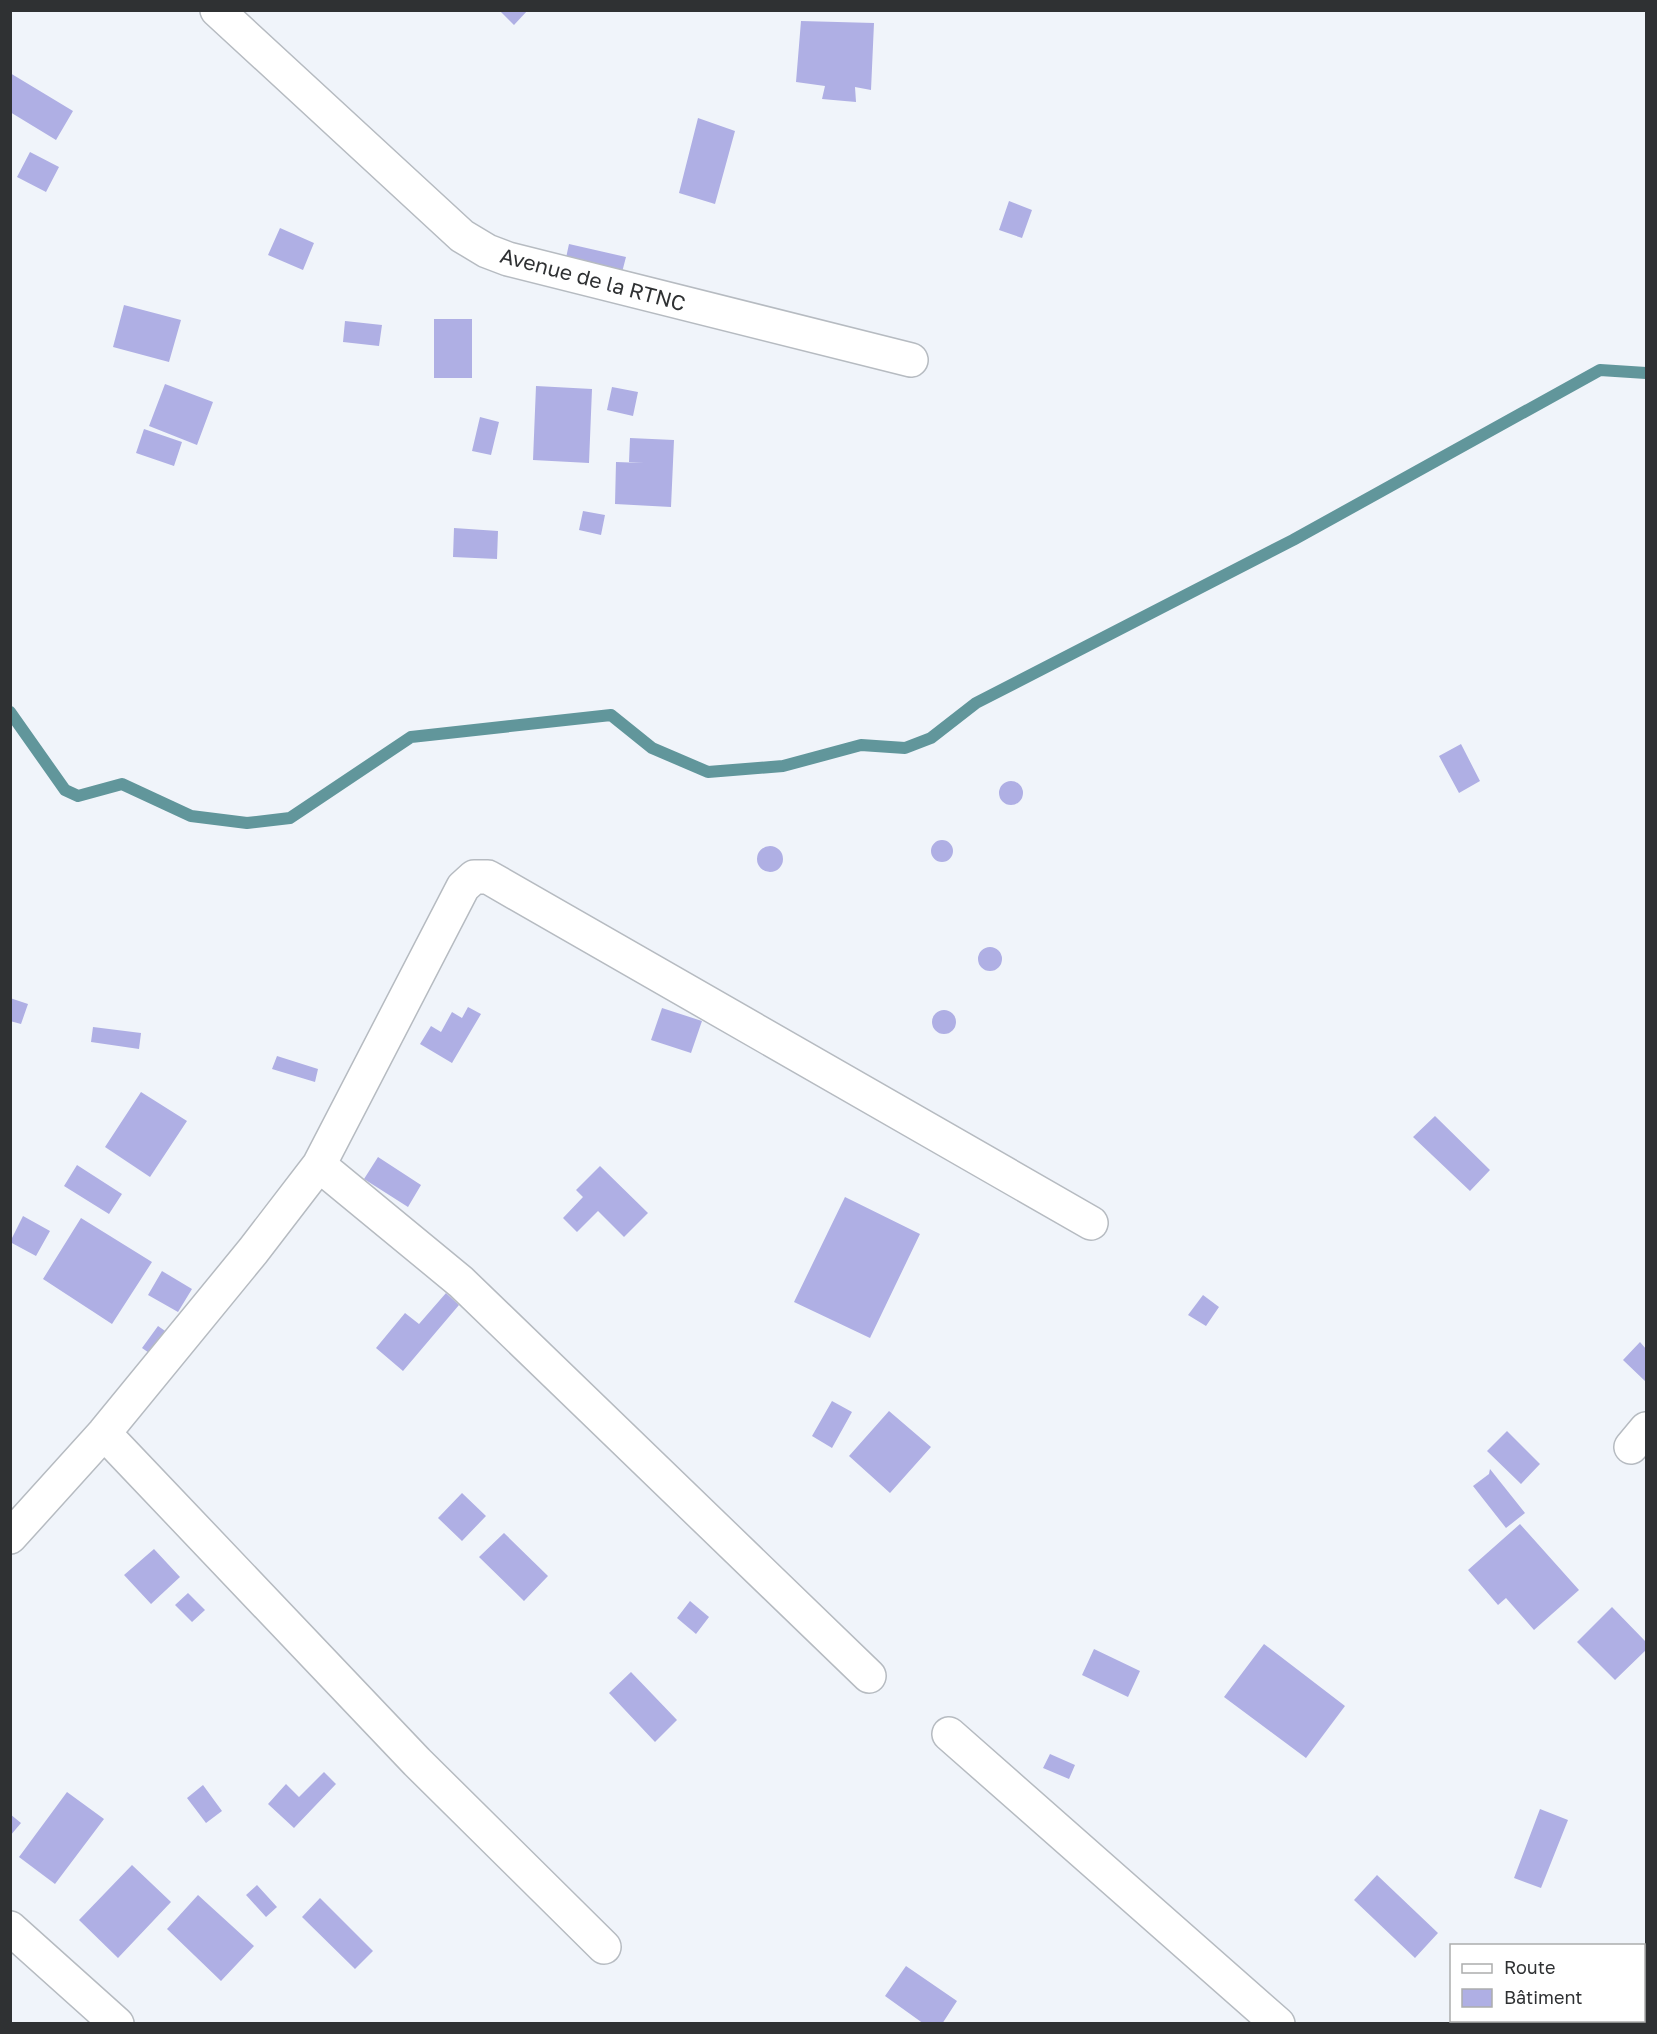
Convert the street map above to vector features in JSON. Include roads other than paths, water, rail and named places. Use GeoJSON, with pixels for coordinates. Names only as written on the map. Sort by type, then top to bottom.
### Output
{"type":"FeatureCollection","features":[{"type":"Feature","properties":{"kind":"street","name":"Avenue de la RTNC"},"geometry":{"type":"LineString","coordinates":[[217,10],[462,236],[487,251],[508,260],[911,360]]}},
{"type":"Feature","properties":{"kind":"street"},"geometry":{"type":"LineString","coordinates":[[10,1537],[104,1433],[320,1165],[463,887],[474,877],[488,878],[1091,1223]]}},
{"type":"Feature","properties":{"kind":"street"},"geometry":{"type":"LineString","coordinates":[[320,1165],[461,1282],[869,1677]]}},
{"type":"Feature","properties":{"kind":"street"},"geometry":{"type":"LineString","coordinates":[[104,1433],[417,1762],[604,1947]]}},
{"type":"Feature","properties":{"kind":"street"},"geometry":{"type":"LineString","coordinates":[[949,1734],[1278,2024]]}},
{"type":"Feature","properties":{"kind":"street"},"geometry":{"type":"LineString","coordinates":[[10,1928],[117,2024]]}},
{"type":"Feature","properties":{"kind":"waterway"},"geometry":{"type":"LineString","coordinates":[[10,712],[65,790],[78,796],[122,784],[191,816],[247,823],[290,818],[411,737],[611,715],[652,748],[708,772],[783,766],[861,745],[905,748],[931,738],[976,703],[1293,540],[1600,370],[1646,373]]}}]}
